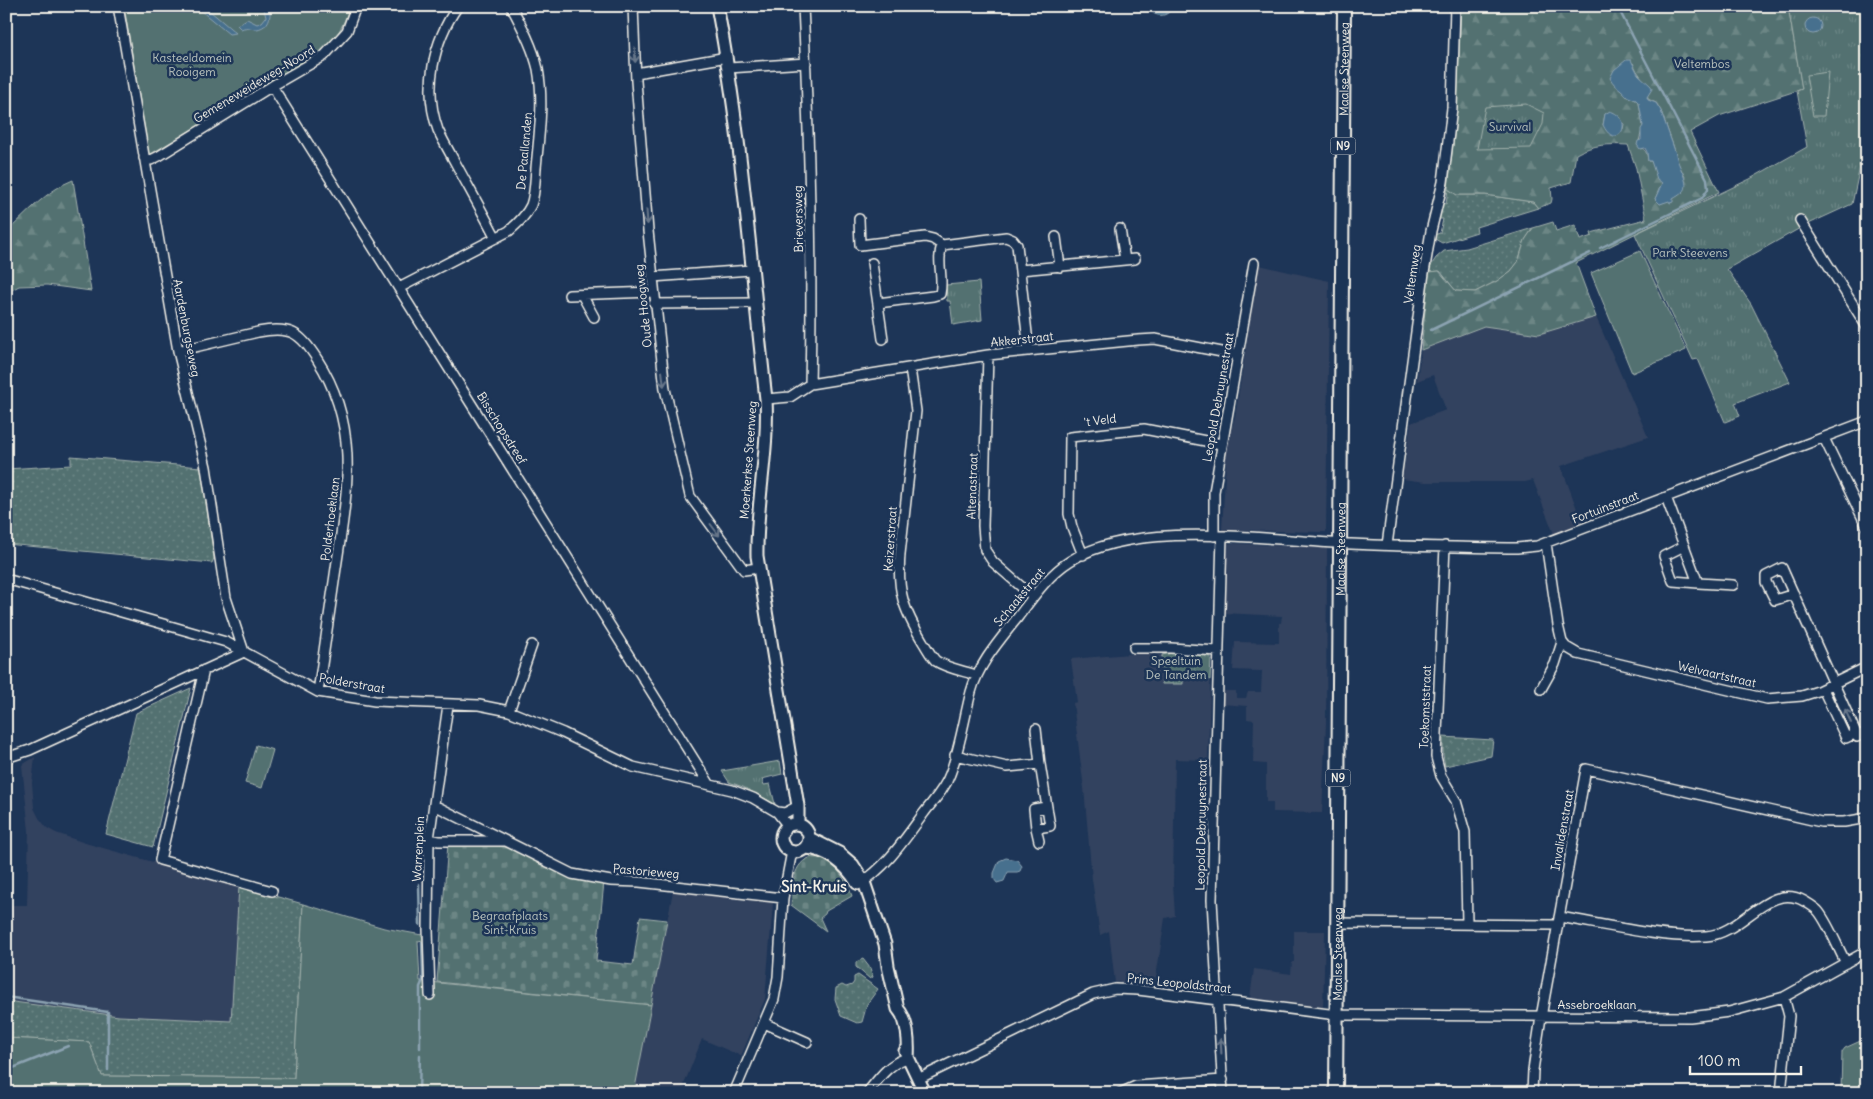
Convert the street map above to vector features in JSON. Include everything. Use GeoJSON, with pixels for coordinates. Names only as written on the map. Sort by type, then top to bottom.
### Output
{"type":"FeatureCollection","features":[{"type":"Feature","properties":{"kind":"main road","name":"Maalse Steenweg"},"geometry":{"type":"LineString","coordinates":[[1336,1093],[1344,6]]}},
{"type":"Feature","properties":{"kind":"street","name":"Aardenburgseweg"},"geometry":{"type":"LineString","coordinates":[[118,6],[186,393],[206,467],[226,598],[244,652]]}},
{"type":"Feature","properties":{"kind":"street","name":"Gemeneweideweg-Noord"},"geometry":{"type":"LineString","coordinates":[[144,158],[151,160],[159,156],[324,56],[347,31],[356,6]]}},
{"type":"Feature","properties":{"kind":"street"},"geometry":{"type":"LineString","coordinates":[[458,6],[443,30],[433,64],[432,108],[438,131],[496,238]]}},
{"type":"Feature","properties":{"kind":"street","name":"De Paallanden"},"geometry":{"type":"LineString","coordinates":[[399,288],[509,231],[521,220],[531,205],[540,111],[538,69],[524,29],[511,6]]}},
{"type":"Feature","properties":{"kind":"street","name":"Oude Hoogweg"},"geometry":{"type":"LineString","coordinates":[[634,6],[636,73],[653,292],[665,389],[690,496],[744,570],[758,568]]}},
{"type":"Feature","properties":{"kind":"street","name":"Moerkerkse Steenweg"},"geometry":{"type":"LineString","coordinates":[[717,6],[728,63],[766,399],[766,428],[757,525],[758,568],[798,806],[793,825]]}},
{"type":"Feature","properties":{"kind":"street","name":"Brieversweg"},"geometry":{"type":"LineString","coordinates":[[803,6],[812,291],[810,384]]}},
{"type":"Feature","properties":{"kind":"street","name":"Veltemweg"},"geometry":{"type":"LineString","coordinates":[[1387,545],[1424,273],[1431,231],[1443,182],[1452,108],[1455,6]]}},
{"type":"Feature","properties":{"kind":"street"},"geometry":{"type":"LineString","coordinates":[[636,73],[728,63],[806,63]]}},
{"type":"Feature","properties":{"kind":"street","name":"Bisschopsdreef"},"geometry":{"type":"LineString","coordinates":[[272,86],[710,784]]}},
{"type":"Feature","properties":{"kind":"street"},"geometry":{"type":"LineString","coordinates":[[859,219],[860,245],[925,237],[933,239],[942,245],[1006,237],[1013,240],[1017,245],[1029,351]]}},
{"type":"Feature","properties":{"kind":"street"},"geometry":{"type":"LineString","coordinates":[[1800,220],[1867,327]]}},
{"type":"Feature","properties":{"kind":"street"},"geometry":{"type":"LineString","coordinates":[[1120,229],[1125,260]]}},
{"type":"Feature","properties":{"kind":"street"},"geometry":{"type":"LineString","coordinates":[[1056,237],[1060,267]]}},
{"type":"Feature","properties":{"kind":"street"},"geometry":{"type":"LineString","coordinates":[[878,303],[940,294],[942,287],[939,254],[942,245]]}},
{"type":"Feature","properties":{"kind":"street"},"geometry":{"type":"LineString","coordinates":[[1020,270],[1135,259]]}},
{"type":"Feature","properties":{"kind":"street"},"geometry":{"type":"LineString","coordinates":[[872,263],[884,339]]}},
{"type":"Feature","properties":{"kind":"street","name":"Leopold Debruynestraat"},"geometry":{"type":"LineString","coordinates":[[1223,1093],[1212,900],[1218,651],[1218,536],[1214,492],[1254,263]]}},
{"type":"Feature","properties":{"kind":"street"},"geometry":{"type":"LineString","coordinates":[[652,277],[751,270]]}},
{"type":"Feature","properties":{"kind":"street"},"geometry":{"type":"LineString","coordinates":[[569,295],[653,292]]}},
{"type":"Feature","properties":{"kind":"street"},"geometry":{"type":"LineString","coordinates":[[582,295],[594,317]]}},
{"type":"Feature","properties":{"kind":"street"},"geometry":{"type":"LineString","coordinates":[[654,304],[755,303]]}},
{"type":"Feature","properties":{"kind":"street","name":"Polderhoeklaan"},"geometry":{"type":"LineString","coordinates":[[178,351],[264,331],[288,330],[300,335],[328,376],[339,405],[344,428],[348,476],[318,692]]}},
{"type":"Feature","properties":{"kind":"street","name":"Akkerstraat"},"geometry":{"type":"LineString","coordinates":[[810,384],[988,355],[1156,339],[1237,355]]}},
{"type":"Feature","properties":{"kind":"street","name":"Altenastraat"},"geometry":{"type":"LineString","coordinates":[[988,355],[983,526],[985,550],[993,562],[1033,597]]}},
{"type":"Feature","properties":{"kind":"street","name":"Keizerstraat"},"geometry":{"type":"LineString","coordinates":[[910,368],[916,411],[899,567],[902,596],[908,616],[932,656],[937,661],[976,675]]}},
{"type":"Feature","properties":{"kind":"street"},"geometry":{"type":"LineString","coordinates":[[766,399],[790,397],[810,384]]}},
{"type":"Feature","properties":{"kind":"street","name":"Fortuinstraat"},"geometry":{"type":"LineString","coordinates":[[1340,543],[1517,548],[1537,546],[1867,422]]}},
{"type":"Feature","properties":{"kind":"street","name":"'t Veld"},"geometry":{"type":"LineString","coordinates":[[1082,555],[1069,514],[1070,437],[1144,429],[1221,444]]}},
{"type":"Feature","properties":{"kind":"street"},"geometry":{"type":"LineString","coordinates":[[1824,438],[1867,527]]}},
{"type":"Feature","properties":{"kind":"street"},"geometry":{"type":"LineString","coordinates":[[1666,498],[1698,584]]}},
{"type":"Feature","properties":{"kind":"street","name":"Schaakstraat"},"geometry":{"type":"LineString","coordinates":[[861,884],[884,864],[938,795],[949,777],[976,675],[987,657],[1033,597],[1061,568],[1082,555],[1114,544],[1147,538],[1218,536],[1340,543]]}},
{"type":"Feature","properties":{"kind":"street"},"geometry":{"type":"LineString","coordinates":[[1541,689],[1555,664],[1562,642],[1546,543]]}},
{"type":"Feature","properties":{"kind":"street","name":"Toekomststraat"},"geometry":{"type":"LineString","coordinates":[[1445,546],[1436,757],[1441,776],[1456,801],[1465,832],[1467,924]]}},
{"type":"Feature","properties":{"kind":"street"},"geometry":{"type":"LineString","coordinates":[[1684,546],[1664,556],[1670,578],[1676,582],[1733,585]]}},
{"type":"Feature","properties":{"kind":"street","name":"Polderstraat"},"geometry":{"type":"LineString","coordinates":[[6,579],[226,642],[318,692],[375,701],[479,705],[509,711],[563,734],[633,768],[710,784],[753,798],[777,812],[793,825]]}},
{"type":"Feature","properties":{"kind":"street"},"geometry":{"type":"LineString","coordinates":[[1794,594],[1857,737],[1867,732]]}},
{"type":"Feature","properties":{"kind":"street","name":"Welvaartstraat"},"geometry":{"type":"LineString","coordinates":[[1562,642],[1566,647],[1578,654],[1767,699],[1802,696],[1823,689],[1867,667]]}},
{"type":"Feature","properties":{"kind":"street"},"geometry":{"type":"LineString","coordinates":[[509,711],[532,645]]}},
{"type":"Feature","properties":{"kind":"street"},"geometry":{"type":"LineString","coordinates":[[1134,648],[1218,651]]}},
{"type":"Feature","properties":{"kind":"street"},"geometry":{"type":"LineString","coordinates":[[6,758],[30,750],[244,652]]}},
{"type":"Feature","properties":{"kind":"street"},"geometry":{"type":"LineString","coordinates":[[204,670],[160,860],[272,891]]}},
{"type":"Feature","properties":{"kind":"street"},"geometry":{"type":"LineString","coordinates":[[1823,689],[1846,738],[1856,734]]}},
{"type":"Feature","properties":{"kind":"street","name":"Warrenplein"},"geometry":{"type":"LineString","coordinates":[[430,995],[428,934],[429,839],[448,704]]}},
{"type":"Feature","properties":{"kind":"street"},"geometry":{"type":"LineString","coordinates":[[1036,729],[1050,826],[1036,828]]}},
{"type":"Feature","properties":{"kind":"street"},"geometry":{"type":"LineString","coordinates":[[955,755],[1007,767],[1040,764]]}},
{"type":"Feature","properties":{"kind":"street","name":"Invalidenstraat"},"geometry":{"type":"LineString","coordinates":[[1532,1093],[1533,1070],[1541,1017],[1586,769],[1821,822],[1844,822],[1867,818]]}},
{"type":"Feature","properties":{"kind":"street","name":"Pastorieweg"},"geometry":{"type":"LineString","coordinates":[[434,805],[572,874],[611,881],[639,882],[782,898]]}},
{"type":"Feature","properties":{"kind":"street"},"geometry":{"type":"LineString","coordinates":[[777,812],[785,813],[798,806]]}},
{"type":"Feature","properties":{"kind":"street"},"geometry":{"type":"LineString","coordinates":[[1039,841],[1034,809],[1046,807]]}},
{"type":"Feature","properties":{"kind":"street"},"geometry":{"type":"LineString","coordinates":[[793,825],[806,829],[807,843],[798,851],[785,848],[781,837],[782,832],[793,825]]}},
{"type":"Feature","properties":{"kind":"street"},"geometry":{"type":"LineString","coordinates":[[429,839],[510,844]]}},
{"type":"Feature","properties":{"kind":"street"},"geometry":{"type":"LineString","coordinates":[[807,843],[839,853],[853,865],[885,944],[898,1008],[895,1015],[902,1046],[925,1093]]}},
{"type":"Feature","properties":{"kind":"street"},"geometry":{"type":"LineString","coordinates":[[734,1093],[774,999],[778,977],[782,898],[792,851]]}},
{"type":"Feature","properties":{"kind":"street"},"geometry":{"type":"LineString","coordinates":[[1337,923],[1467,924],[1558,921],[1662,934],[1705,936],[1731,929],[1776,898],[1792,896],[1807,902],[1819,912],[1846,963]]}},
{"type":"Feature","properties":{"kind":"street","name":"Assebroeklaan"},"geometry":{"type":"LineString","coordinates":[[1337,1015],[1690,1017],[1729,1012],[1784,997],[1867,951]]}},
{"type":"Feature","properties":{"kind":"street","name":"Prins Leopoldstraat"},"geometry":{"type":"LineString","coordinates":[[918,1079],[1100,991],[1125,989],[1337,1015]]}},
{"type":"Feature","properties":{"kind":"street"},"geometry":{"type":"LineString","coordinates":[[1781,1093],[1789,1016],[1784,997]]}},
{"type":"Feature","properties":{"kind":"street"},"geometry":{"type":"LineString","coordinates":[[764,1024],[807,1042]]}},
{"type":"Feature","properties":{"kind":"street"},"geometry":{"type":"LineString","coordinates":[[867,1093],[898,1060],[908,1058]]}},
{"type":"Feature","properties":{"kind":"street"},"geometry":{"type":"LineString","coordinates":[[1120,1093],[1136,1086],[1223,1080]]}},
{"type":"Feature","properties":{"kind":"shaded area"},"geometry":{"type":"Polygon","coordinates":[[[195,6],[204,6],[236,33],[229,34],[195,6]]]}},
{"type":"Feature","properties":{"kind":"shaded area"},"geometry":{"type":"Polygon","coordinates":[[[263,6],[269,6],[270,10],[269,21],[264,26],[257,29],[241,29],[237,25],[247,19],[257,24],[262,22],[266,17],[263,6]]]}},
{"type":"Feature","properties":{"kind":"shaded area"},"geometry":{"type":"Polygon","coordinates":[[[1147,6],[1173,6],[1168,13],[1157,15],[1147,6]]]}},
{"type":"Feature","properties":{"kind":"shaded area"},"geometry":{"type":"Polygon","coordinates":[[[1810,18],[1816,18],[1821,23],[1819,32],[1810,34],[1805,29],[1805,23],[1810,18]]]}},
{"type":"Feature","properties":{"kind":"shaded area"},"geometry":{"type":"Polygon","coordinates":[[[1626,60],[1631,60],[1638,74],[1651,86],[1652,89],[1647,97],[1648,100],[1656,103],[1661,111],[1685,180],[1685,189],[1670,203],[1669,201],[1660,204],[1655,199],[1662,183],[1657,179],[1651,161],[1648,161],[1645,148],[1640,149],[1637,145],[1638,141],[1641,140],[1641,129],[1643,126],[1639,103],[1626,96],[1610,78],[1614,70],[1626,60]]]}},
{"type":"Feature","properties":{"kind":"shaded area"},"geometry":{"type":"Polygon","coordinates":[[[1610,111],[1618,115],[1622,121],[1623,127],[1618,135],[1613,136],[1608,133],[1603,125],[1605,114],[1610,111]]]}},
{"type":"Feature","properties":{"kind":"shaded area"},"geometry":{"type":"Polygon","coordinates":[[[1259,265],[1329,281],[1326,532],[1222,530],[1227,442],[1235,417],[1259,265]]]}},
{"type":"Feature","properties":{"kind":"shaded area"},"geometry":{"type":"Polygon","coordinates":[[[1596,317],[1648,437],[1561,466],[1584,528],[1556,539],[1533,480],[1525,482],[1426,482],[1402,479],[1411,423],[1446,410],[1433,375],[1417,381],[1421,350],[1484,326],[1539,334],[1596,317]]]}},
{"type":"Feature","properties":{"kind":"shaded area"},"geometry":{"type":"Polygon","coordinates":[[[1228,543],[1327,548],[1326,722],[1322,813],[1273,812],[1273,802],[1266,802],[1266,764],[1253,763],[1254,720],[1247,719],[1247,706],[1222,704],[1223,691],[1236,691],[1236,698],[1246,698],[1248,692],[1261,692],[1262,671],[1233,670],[1235,642],[1279,643],[1279,623],[1281,623],[1282,616],[1223,613],[1228,543]]]}},
{"type":"Feature","properties":{"kind":"shaded area"},"geometry":{"type":"Polygon","coordinates":[[[1177,652],[1211,657],[1208,760],[1175,759],[1173,884],[1175,916],[1165,918],[1155,984],[1115,983],[1109,931],[1100,935],[1092,879],[1084,788],[1073,703],[1077,702],[1071,659],[1130,654],[1154,653],[1162,655],[1177,652]]]}},
{"type":"Feature","properties":{"kind":"shaded area"},"geometry":{"type":"Polygon","coordinates":[[[35,757],[32,783],[34,808],[47,828],[85,843],[239,886],[231,1021],[119,1016],[6,1001],[6,905],[27,905],[29,831],[22,765],[35,757]]]}},
{"type":"Feature","properties":{"kind":"shaded area"},"geometry":{"type":"Polygon","coordinates":[[[1006,858],[1017,860],[1022,866],[1020,871],[1008,872],[1004,881],[997,883],[994,879],[994,873],[999,861],[1006,858]]]}},
{"type":"Feature","properties":{"kind":"shaded area"},"geometry":{"type":"Polygon","coordinates":[[[673,891],[773,903],[765,999],[741,1056],[702,1039],[683,1087],[694,1091],[693,1093],[634,1093],[673,891]]]}},
{"type":"Feature","properties":{"kind":"shaded area"},"geometry":{"type":"Polygon","coordinates":[[[1294,931],[1325,931],[1323,1007],[1250,998],[1254,969],[1291,974],[1292,962],[1294,962],[1294,931]]]}},
{"type":"Feature","properties":{"kind":"green space","name":"Kasteeldomein Rooigem"},"geometry":{"type":"Polygon","coordinates":[[[124,6],[350,6],[339,31],[322,52],[149,155],[124,6]]]}},
{"type":"Feature","properties":{"kind":"green space","name":"Veltembos"},"geometry":{"type":"Polygon","coordinates":[[[1461,6],[1788,6],[1802,89],[1719,116],[1690,132],[1719,192],[1576,263],[1596,317],[1539,334],[1484,326],[1421,350],[1429,272],[1439,271],[1456,291],[1475,292],[1497,281],[1511,271],[1518,262],[1525,240],[1533,228],[1553,222],[1556,231],[1575,225],[1580,240],[1592,236],[1591,233],[1646,219],[1636,168],[1628,145],[1601,145],[1576,154],[1571,182],[1551,188],[1551,203],[1538,208],[1533,202],[1485,195],[1457,195],[1448,189],[1457,107],[1461,6]],[[1633,63],[1625,93],[1626,96],[1639,103],[1643,126],[1638,145],[1646,152],[1648,161],[1651,161],[1662,183],[1655,199],[1660,204],[1676,197],[1685,177],[1677,161],[1661,111],[1656,103],[1648,99],[1647,95],[1650,92],[1633,63]],[[1605,114],[1603,125],[1623,129],[1624,124],[1620,117],[1605,114]]]}},
{"type":"Feature","properties":{"kind":"green space","name":"Park Steevens"},"geometry":{"type":"Polygon","coordinates":[[[1788,6],[1867,6],[1867,134],[1852,204],[1802,227],[1727,269],[1751,304],[1790,382],[1735,403],[1740,416],[1725,422],[1698,359],[1693,360],[1635,234],[1750,179],[1807,147],[1797,91],[1802,89],[1788,6]]]}},
{"type":"Feature","properties":{"kind":"green space"},"geometry":{"type":"Polygon","coordinates":[[[1828,72],[1824,116],[1813,116],[1806,75],[1828,72]]]}},
{"type":"Feature","properties":{"kind":"green space","name":"Survival"},"geometry":{"type":"Polygon","coordinates":[[[1526,104],[1544,113],[1543,124],[1531,148],[1477,149],[1485,107],[1526,104]]]}},
{"type":"Feature","properties":{"kind":"green space"},"geometry":{"type":"Polygon","coordinates":[[[73,180],[91,291],[47,285],[19,286],[6,293],[6,233],[46,196],[63,184],[73,180]]]}},
{"type":"Feature","properties":{"kind":"green space"},"geometry":{"type":"Polygon","coordinates":[[[1448,189],[1457,195],[1485,195],[1533,202],[1538,208],[1476,227],[1477,232],[1442,243],[1435,239],[1434,235],[1440,233],[1443,219],[1438,219],[1442,202],[1446,204],[1448,189]]]}},
{"type":"Feature","properties":{"kind":"green space"},"geometry":{"type":"Polygon","coordinates":[[[1533,228],[1525,240],[1518,262],[1511,271],[1497,281],[1475,292],[1456,291],[1440,271],[1429,272],[1436,258],[1444,251],[1467,248],[1533,228]]]}},
{"type":"Feature","properties":{"kind":"green space"},"geometry":{"type":"Polygon","coordinates":[[[1640,251],[1686,350],[1632,373],[1591,273],[1640,251]]]}},
{"type":"Feature","properties":{"kind":"green space"},"geometry":{"type":"Polygon","coordinates":[[[979,282],[982,320],[953,325],[950,301],[947,301],[946,285],[979,282]]]}},
{"type":"Feature","properties":{"kind":"green space"},"geometry":{"type":"Polygon","coordinates":[[[71,456],[201,467],[214,558],[212,563],[6,544],[6,469],[71,465],[71,456]]]}},
{"type":"Feature","properties":{"kind":"green space","name":"Speeltuin De Tandem"},"geometry":{"type":"Polygon","coordinates":[[[1177,652],[1211,657],[1210,680],[1183,679],[1183,684],[1162,684],[1162,655],[1177,652]]]}},
{"type":"Feature","properties":{"kind":"green space"},"geometry":{"type":"Polygon","coordinates":[[[191,688],[153,847],[106,834],[136,713],[191,688]]]}},
{"type":"Feature","properties":{"kind":"green space"},"geometry":{"type":"Polygon","coordinates":[[[1443,737],[1493,740],[1491,756],[1445,766],[1443,737]]]}},
{"type":"Feature","properties":{"kind":"green space"},"geometry":{"type":"Polygon","coordinates":[[[256,745],[273,750],[262,788],[245,783],[256,745]]]}},
{"type":"Feature","properties":{"kind":"green space"},"geometry":{"type":"Polygon","coordinates":[[[780,761],[782,774],[762,779],[764,785],[770,784],[775,804],[743,787],[729,782],[722,771],[780,761]]]}},
{"type":"Feature","properties":{"kind":"green space","name":"Begraafplaats Sint-Kruis"},"geometry":{"type":"Polygon","coordinates":[[[448,844],[509,847],[604,882],[596,961],[633,965],[640,917],[667,920],[651,1005],[437,982],[448,844]]]}},
{"type":"Feature","properties":{"kind":"green space"},"geometry":{"type":"Polygon","coordinates":[[[813,857],[827,862],[838,871],[852,896],[826,911],[820,918],[826,931],[791,905],[794,876],[797,869],[806,860],[813,857]]]}},
{"type":"Feature","properties":{"kind":"green space"},"geometry":{"type":"Polygon","coordinates":[[[239,886],[303,904],[294,1078],[102,1076],[89,1042],[6,1038],[6,1001],[119,1016],[231,1021],[239,886]]]}},
{"type":"Feature","properties":{"kind":"green space"},"geometry":{"type":"Polygon","coordinates":[[[303,904],[384,928],[422,935],[423,940],[418,941],[420,981],[651,1005],[634,1093],[6,1093],[6,1038],[89,1042],[102,1076],[294,1078],[303,904]]]}},
{"type":"Feature","properties":{"kind":"green space"},"geometry":{"type":"Polygon","coordinates":[[[863,959],[870,968],[873,977],[870,979],[856,967],[856,962],[863,959]]]}},
{"type":"Feature","properties":{"kind":"green space"},"geometry":{"type":"Polygon","coordinates":[[[858,975],[878,989],[867,1004],[862,1022],[857,1023],[841,1016],[835,999],[836,988],[842,985],[846,987],[852,985],[854,977],[858,975]]]}},
{"type":"Feature","properties":{"kind":"green space"},"geometry":{"type":"Polygon","coordinates":[[[1867,1038],[1867,1093],[1841,1093],[1842,1052],[1845,1048],[1867,1038]]]}},
{"type":"Feature","properties":{"kind":"waterway"},"geometry":{"type":"LineString","coordinates":[[1600,248],[1702,198],[1708,189],[1707,179],[1617,6]]}},
{"type":"Feature","properties":{"kind":"waterway"},"geometry":{"type":"LineString","coordinates":[[1431,330],[1590,253]]}},
{"type":"Feature","properties":{"kind":"waterway"},"geometry":{"type":"LineString","coordinates":[[419,884],[420,925]]}},
{"type":"Feature","properties":{"kind":"waterway"},"geometry":{"type":"LineString","coordinates":[[420,1048],[420,987],[423,980],[422,942]]}},
{"type":"Feature","properties":{"kind":"waterway"},"geometry":{"type":"LineString","coordinates":[[6,997],[108,1012],[108,1070]]}},
{"type":"Feature","properties":{"kind":"waterway"},"geometry":{"type":"LineString","coordinates":[[8,1070],[68,1046]]}},
{"type":"Feature","properties":{"kind":"waterway"},"geometry":{"type":"LineString","coordinates":[[419,1093],[420,1055]]}},
{"type":"Feature","properties":{"kind":"district","name":"Sint-Kruis"},"geometry":{"type":"Point","coordinates":[814,886]}}]}
